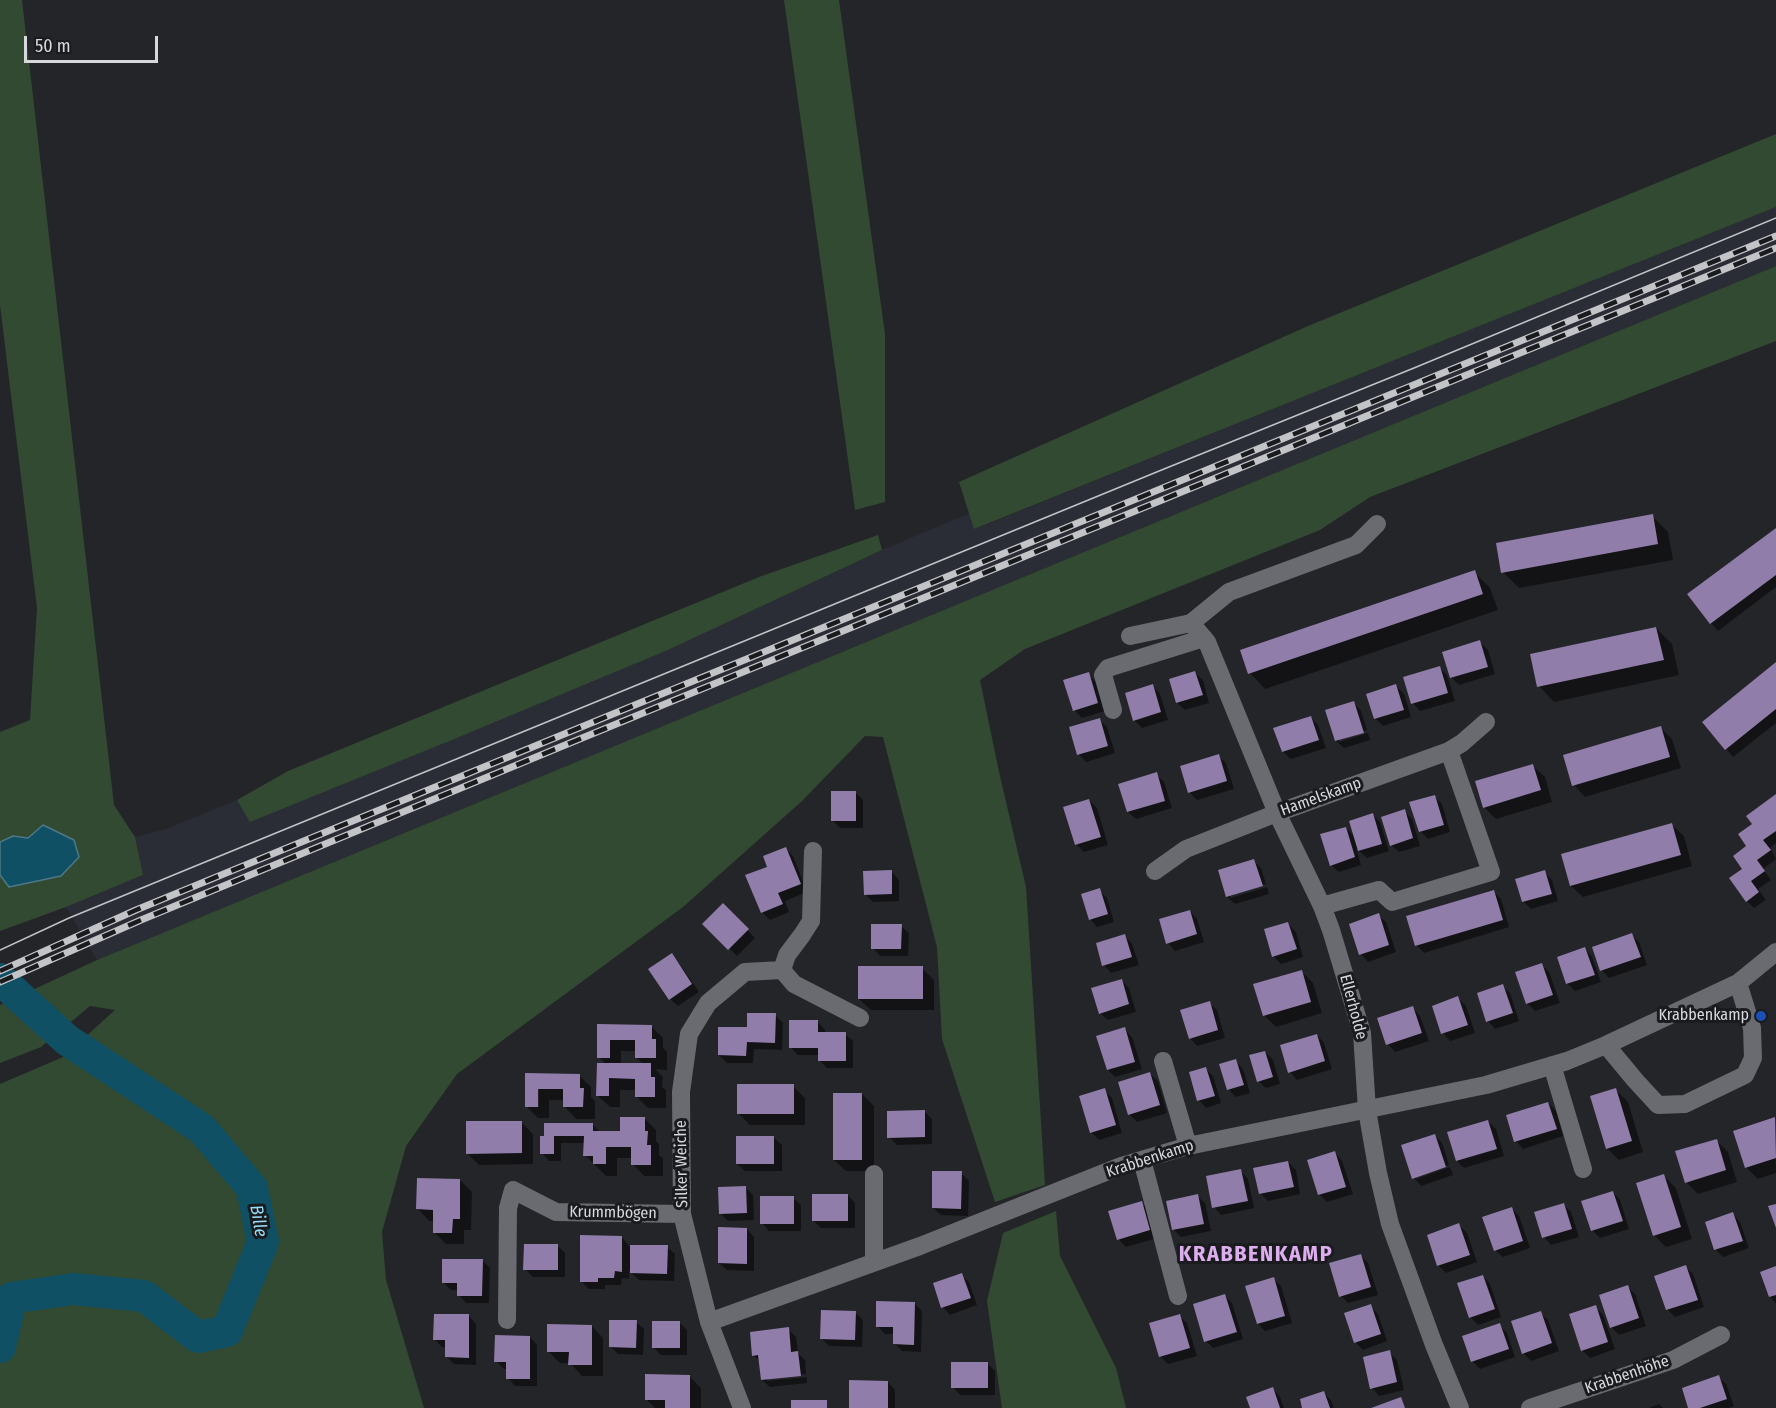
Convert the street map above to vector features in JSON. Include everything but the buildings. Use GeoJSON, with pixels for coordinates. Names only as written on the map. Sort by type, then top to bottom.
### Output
{"type":"FeatureCollection","features":[{"type":"Feature","properties":{"kind":"street"},"geometry":{"type":"LineString","coordinates":[[1130,636],[1191,623],[1229,592],[1356,545],[1377,524]]}},
{"type":"Feature","properties":{"kind":"street","name":"Ellerholde"},"geometry":{"type":"LineString","coordinates":[[1191,623],[1207,642],[1277,813],[1322,906],[1362,1033],[1367,1110],[1390,1224],[1434,1345],[1460,1408]]}},
{"type":"Feature","properties":{"kind":"street"},"geometry":{"type":"LineString","coordinates":[[1113,710],[1103,675],[1108,669],[1204,638]]}},
{"type":"Feature","properties":{"kind":"street","name":"Hamelskamp"},"geometry":{"type":"LineString","coordinates":[[1155,871],[1186,849],[1277,813],[1449,751],[1486,722]]}},
{"type":"Feature","properties":{"kind":"street"},"geometry":{"type":"LineString","coordinates":[[1322,906],[1379,890],[1392,902],[1491,872],[1449,751]]}},
{"type":"Feature","properties":{"kind":"street"},"geometry":{"type":"LineString","coordinates":[[813,851],[811,921],[786,955],[782,970],[794,984],[860,1018]]}},
{"type":"Feature","properties":{"kind":"street","name":"Krabbenkamp"},"geometry":{"type":"LineString","coordinates":[[709,1322],[874,1262],[1121,1166],[1188,1146],[1486,1084],[1552,1065],[1606,1045],[1738,983],[1776,952]]}},
{"type":"Feature","properties":{"kind":"street","name":"Silker Weiche"},"geometry":{"type":"LineString","coordinates":[[742,1408],[709,1322],[682,1214],[681,1092],[689,1034],[708,1003],[745,972],[782,970]]}},
{"type":"Feature","properties":{"kind":"street"},"geometry":{"type":"LineString","coordinates":[[1606,1045],[1658,1105],[1685,1104],[1745,1075],[1753,1058],[1752,1028],[1738,983]]}},
{"type":"Feature","properties":{"kind":"street"},"geometry":{"type":"LineString","coordinates":[[1163,1060],[1188,1146]]}},
{"type":"Feature","properties":{"kind":"street"},"geometry":{"type":"LineString","coordinates":[[1552,1065],[1583,1169]]}},
{"type":"Feature","properties":{"kind":"street"},"geometry":{"type":"LineString","coordinates":[[1142,1160],[1178,1296]]}},
{"type":"Feature","properties":{"kind":"street"},"geometry":{"type":"LineString","coordinates":[[874,1174],[874,1262]]}},
{"type":"Feature","properties":{"kind":"street","name":"Krummbögen"},"geometry":{"type":"LineString","coordinates":[[507,1320],[508,1208],[513,1190],[556,1212],[682,1214]]}},
{"type":"Feature","properties":{"kind":"street","name":"Krabbenhöhe"},"geometry":{"type":"LineString","coordinates":[[1530,1408],[1673,1360],[1722,1335]]}},
{"type":"Feature","properties":{"kind":"shaded area"},"geometry":{"type":"Polygon","coordinates":[[[1776,207],[1776,266],[97,960],[66,907],[143,875],[135,837],[166,829],[237,800],[251,821],[668,650],[882,550],[970,513],[975,529],[1776,207]]]}},
{"type":"Feature","properties":{"kind":"green space"},"geometry":{"type":"Polygon","coordinates":[[[0,0],[22,0],[114,805],[135,837],[143,875],[0,931],[0,875],[10,887],[28,838],[13,836],[0,842],[0,732],[30,720],[37,608],[0,305],[0,0]]]}},
{"type":"Feature","properties":{"kind":"green space"},"geometry":{"type":"Polygon","coordinates":[[[784,0],[839,0],[885,334],[885,502],[855,510],[784,0]]]}},
{"type":"Feature","properties":{"kind":"green space"},"geometry":{"type":"Polygon","coordinates":[[[1776,134],[1776,207],[974,529],[959,482],[1308,326],[1776,134]]]}},
{"type":"Feature","properties":{"kind":"green space"},"geometry":{"type":"Polygon","coordinates":[[[1776,266],[1776,341],[1370,497],[1320,530],[1025,649],[980,680],[1026,887],[1045,1185],[995,1202],[942,1039],[937,947],[883,737],[865,736],[802,801],[683,907],[457,1074],[406,1146],[382,1232],[386,1280],[424,1408],[0,1408],[0,1084],[63,1057],[115,1010],[90,1006],[41,1047],[0,1063],[0,1005],[97,960],[1776,266]]]}},
{"type":"Feature","properties":{"kind":"green space"},"geometry":{"type":"Polygon","coordinates":[[[878,535],[882,550],[668,650],[452,740],[250,822],[237,800],[288,771],[759,577],[878,535]]]}},
{"type":"Feature","properties":{"kind":"green space"},"geometry":{"type":"Polygon","coordinates":[[[1056,1211],[1060,1256],[1116,1368],[1126,1408],[1002,1408],[987,1301],[1003,1233],[1056,1211]]]}},
{"type":"Feature","properties":{"kind":"water"},"geometry":{"type":"Polygon","coordinates":[[[43,825],[74,840],[79,857],[61,876],[9,887],[0,875],[0,842],[13,836],[28,838],[43,825]]]}},
{"type":"Feature","properties":{"kind":"waterway","name":"Bille"},"geometry":{"type":"LineString","coordinates":[[0,979],[67,1040],[202,1129],[252,1188],[263,1242],[227,1331],[198,1337],[144,1296],[73,1289],[11,1298],[0,1347]]}},
{"type":"Feature","properties":{"kind":"tram line"},"geometry":{"type":"LineString","coordinates":[[0,950],[69,918],[1776,218]]}},
{"type":"Feature","properties":{"kind":"railway"},"geometry":{"type":"LineString","coordinates":[[0,971],[136,910],[1776,236]]}},
{"type":"Feature","properties":{"kind":"railway"},"geometry":{"type":"LineString","coordinates":[[0,982],[141,920],[1776,248]]}},
{"type":"Feature","properties":{"kind":"place","name":"Krabbenkamp"},"geometry":{"type":"Point","coordinates":[1761,1016]}},
{"type":"Feature","properties":{"kind":"district","name":"KRABBENKAMP"},"geometry":{"type":"Point","coordinates":[1256,1255]}}]}
